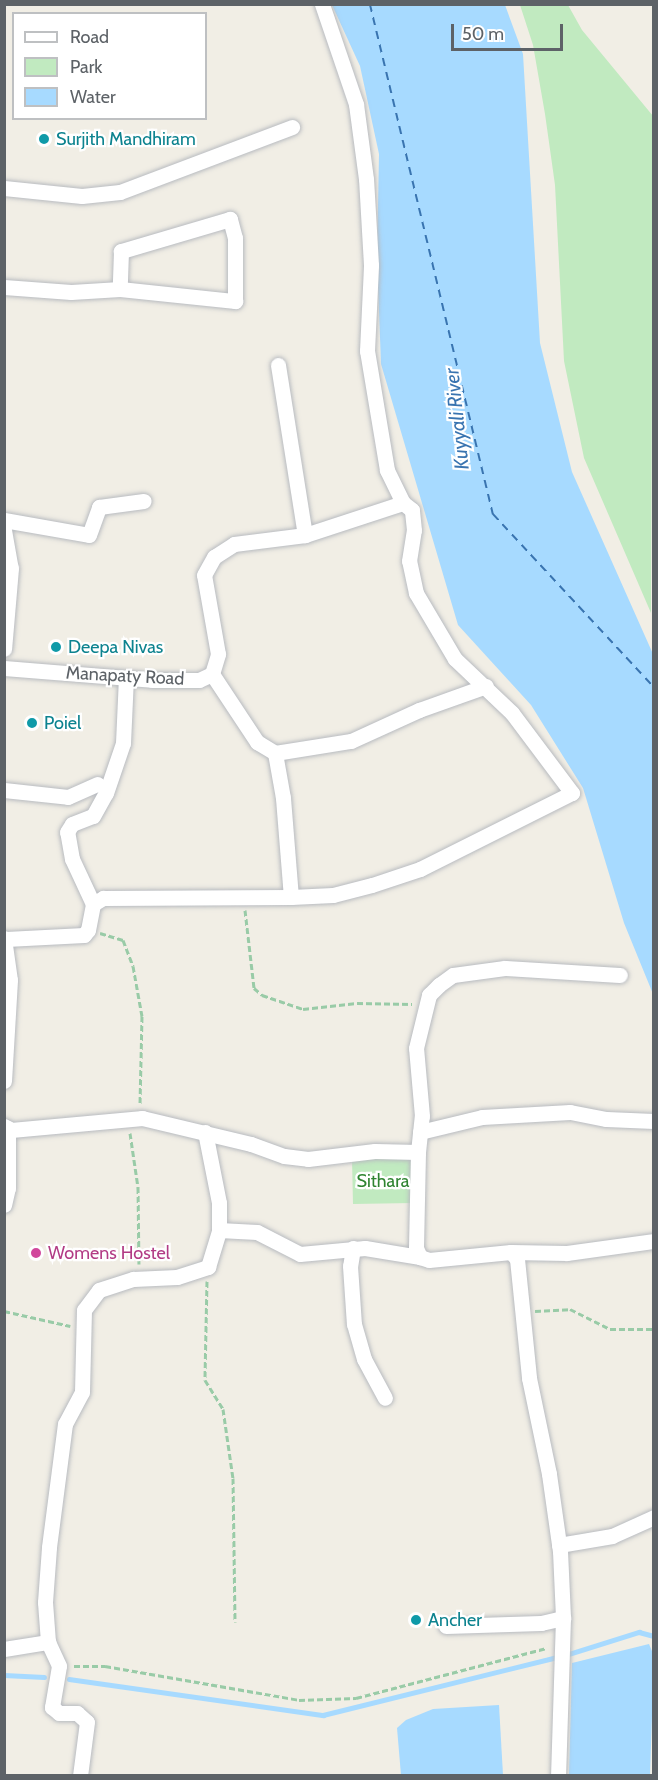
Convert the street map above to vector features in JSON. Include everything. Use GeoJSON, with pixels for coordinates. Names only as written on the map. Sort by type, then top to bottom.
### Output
{"type":"FeatureCollection","features":[{"type":"Feature","properties":{"kind":"street"},"geometry":{"type":"LineString","coordinates":[[93,904],[103,898],[333,895],[420,869],[572,793],[550,759],[486,686],[455,659],[416,593],[409,561],[414,530],[412,510],[403,503],[387,470],[378,431],[367,351],[371,265],[366,179],[356,104],[322,4]]}},
{"type":"Feature","properties":{"kind":"street"},"geometry":{"type":"LineString","coordinates":[[4,188],[81,196],[120,192],[292,127]]}},
{"type":"Feature","properties":{"kind":"street"},"geometry":{"type":"LineString","coordinates":[[4,287],[71,292],[120,289],[236,301],[236,238],[230,219],[121,251],[120,289]]}},
{"type":"Feature","properties":{"kind":"street"},"geometry":{"type":"LineString","coordinates":[[278,365],[305,535]]}},
{"type":"Feature","properties":{"kind":"street"},"geometry":{"type":"LineString","coordinates":[[4,520],[89,536],[99,507],[144,501]]}},
{"type":"Feature","properties":{"kind":"street"},"geometry":{"type":"LineString","coordinates":[[403,503],[305,535],[242,542],[214,557],[204,575],[218,654],[212,674],[257,742],[274,753],[351,741],[419,710],[486,686]]}},
{"type":"Feature","properties":{"kind":"street"},"geometry":{"type":"LineString","coordinates":[[4,530],[11,568],[5,642]]}},
{"type":"Feature","properties":{"kind":"street","name":"Manapaty Road"},"geometry":{"type":"LineString","coordinates":[[4,668],[179,681],[212,674]]}},
{"type":"Feature","properties":{"kind":"street"},"geometry":{"type":"LineString","coordinates":[[4,1081],[9,1029],[5,939],[84,934],[88,930],[93,904],[72,859],[67,832],[72,824],[93,816],[106,793],[123,743],[126,678]]}},
{"type":"Feature","properties":{"kind":"street"},"geometry":{"type":"LineString","coordinates":[[274,753],[283,798],[291,897]]}},
{"type":"Feature","properties":{"kind":"street"},"geometry":{"type":"LineString","coordinates":[[4,790],[68,797],[97,784]]}},
{"type":"Feature","properties":{"kind":"street"},"geometry":{"type":"LineString","coordinates":[[420,1257],[416,1248],[420,1132],[416,1048],[426,1003],[439,985],[464,973],[506,968],[620,975]]}},
{"type":"Feature","properties":{"kind":"street"},"geometry":{"type":"LineString","coordinates":[[420,1132],[482,1117],[570,1112],[606,1119],[654,1121]]}},
{"type":"Feature","properties":{"kind":"street"},"geometry":{"type":"LineString","coordinates":[[4,1205],[8,1188],[6,1127],[136,1120],[205,1132],[284,1156],[308,1159],[375,1150],[418,1152]]}},
{"type":"Feature","properties":{"kind":"street"},"geometry":{"type":"LineString","coordinates":[[80,1776],[87,1722],[77,1713],[59,1713],[52,1707],[59,1666],[48,1642],[45,1602],[49,1547],[65,1424],[81,1392],[84,1310],[99,1290],[138,1278],[177,1277],[208,1267],[219,1230],[219,1203],[205,1132]]}},
{"type":"Feature","properties":{"kind":"street"},"geometry":{"type":"LineString","coordinates":[[219,1230],[257,1232],[300,1254],[352,1248],[429,1260],[512,1252],[567,1253],[654,1241]]}},
{"type":"Feature","properties":{"kind":"street"},"geometry":{"type":"LineString","coordinates":[[352,1248],[350,1266],[354,1324],[364,1359],[385,1398]]}},
{"type":"Feature","properties":{"kind":"street"},"geometry":{"type":"LineString","coordinates":[[512,1252],[517,1259],[521,1311],[559,1545],[563,1618],[558,1683],[558,1776]]}},
{"type":"Feature","properties":{"kind":"street"},"geometry":{"type":"LineString","coordinates":[[559,1545],[612,1536],[654,1517]]}},
{"type":"Feature","properties":{"kind":"street"},"geometry":{"type":"LineString","coordinates":[[446,1626],[541,1623],[563,1618]]}},
{"type":"Feature","properties":{"kind":"street"},"geometry":{"type":"LineString","coordinates":[[4,1648],[48,1642]]}},
{"type":"Feature","properties":{"kind":"path"},"geometry":{"type":"LineString","coordinates":[[245,896],[254,988],[262,995],[303,1009],[357,1003],[426,1003]]}},
{"type":"Feature","properties":{"kind":"path"},"geometry":{"type":"LineString","coordinates":[[88,930],[123,940],[133,966],[142,1016],[136,1120],[138,1278]]}},
{"type":"Feature","properties":{"kind":"path"},"geometry":{"type":"LineString","coordinates":[[208,1267],[205,1380],[223,1408],[233,1478],[235,1622]]}},
{"type":"Feature","properties":{"kind":"path"},"geometry":{"type":"LineString","coordinates":[[521,1311],[570,1309],[610,1329],[654,1329]]}},
{"type":"Feature","properties":{"kind":"path"},"geometry":{"type":"LineString","coordinates":[[4,1311],[82,1330]]}},
{"type":"Feature","properties":{"kind":"path"},"geometry":{"type":"LineString","coordinates":[[59,1666],[105,1666],[299,1700],[356,1698],[533,1653],[555,1646],[562,1638]]}},
{"type":"Feature","properties":{"kind":"green space"},"geometry":{"type":"Polygon","coordinates":[[[520,5],[568,5],[582,30],[653,116],[651,613],[584,458],[564,361],[555,185],[545,114],[533,45],[520,5]]]}},
{"type":"Feature","properties":{"kind":"green space","name":"Sithara"},"geometry":{"type":"Polygon","coordinates":[[[413,1158],[413,1203],[353,1204],[352,1159],[413,1158]]]}},
{"type":"Feature","properties":{"kind":"water","name":"Kuyyali River"},"geometry":{"type":"Polygon","coordinates":[[[332,5],[505,5],[523,54],[540,343],[572,472],[653,654],[653,994],[624,923],[583,788],[531,705],[458,625],[381,364],[377,258],[379,154],[360,66],[332,5]]]}},
{"type":"Feature","properties":{"kind":"water"},"geometry":{"type":"Polygon","coordinates":[[[649,1644],[654,1656],[650,1775],[569,1775],[572,1663],[649,1644]]]}},
{"type":"Feature","properties":{"kind":"water"},"geometry":{"type":"Polygon","coordinates":[[[499,1705],[503,1775],[401,1775],[397,1728],[406,1720],[433,1709],[499,1705]]]}},
{"type":"Feature","properties":{"kind":"waterway"},"geometry":{"type":"LineString","coordinates":[[566,1655],[639,1632],[654,1636]]}},
{"type":"Feature","properties":{"kind":"waterway"},"geometry":{"type":"LineString","coordinates":[[69,1679],[323,1715],[558,1657]]}},
{"type":"Feature","properties":{"kind":"waterway"},"geometry":{"type":"LineString","coordinates":[[4,1675],[44,1677]]}},
{"type":"Feature","properties":{"kind":"ferry route"},"geometry":{"type":"LineString","coordinates":[[370,4],[493,514],[654,687]]}},
{"type":"Feature","properties":{"kind":"place","name":"Surjith Mandhiram"},"geometry":{"type":"Point","coordinates":[44,139]}},
{"type":"Feature","properties":{"kind":"place","name":"Deepa Nivas"},"geometry":{"type":"Point","coordinates":[56,647]}},
{"type":"Feature","properties":{"kind":"place","name":"Poiel"},"geometry":{"type":"Point","coordinates":[32,723]}},
{"type":"Feature","properties":{"kind":"place","name":"Womens Hostel"},"geometry":{"type":"Point","coordinates":[36,1253]}},
{"type":"Feature","properties":{"kind":"place","name":"Ancher"},"geometry":{"type":"Point","coordinates":[416,1620]}}]}
